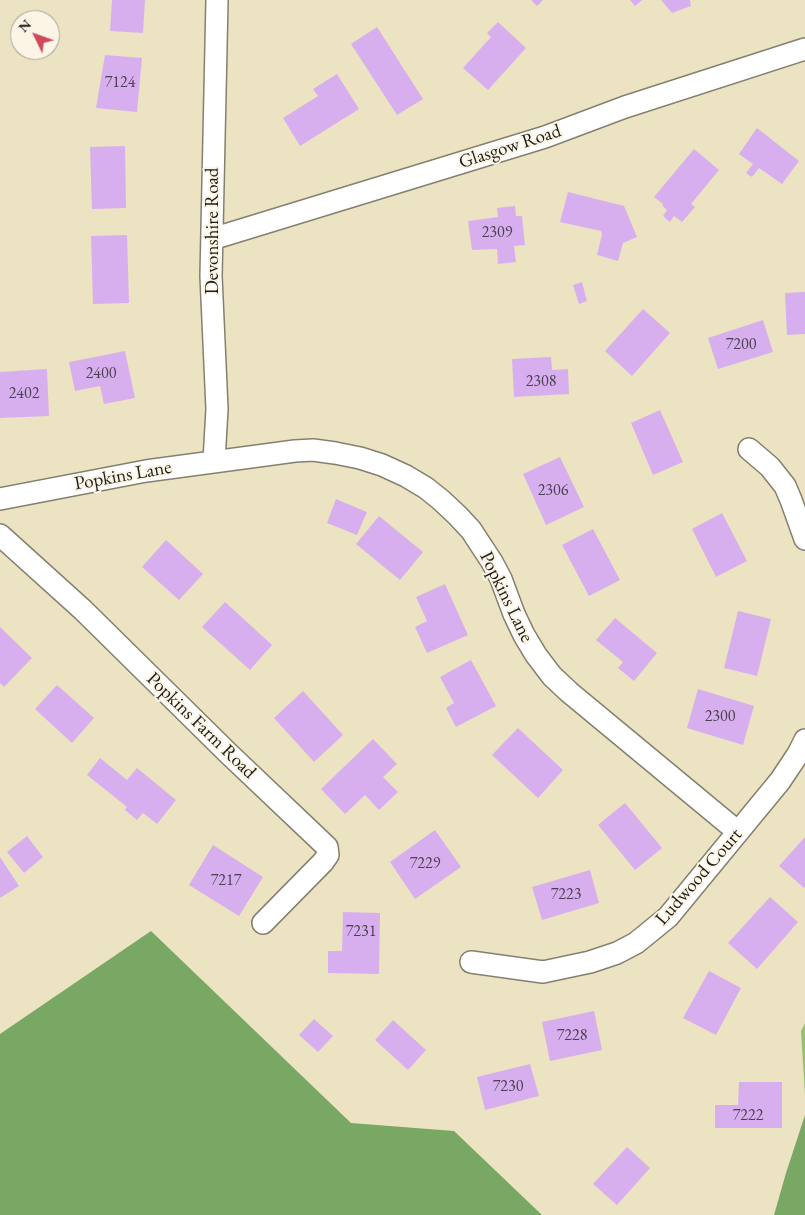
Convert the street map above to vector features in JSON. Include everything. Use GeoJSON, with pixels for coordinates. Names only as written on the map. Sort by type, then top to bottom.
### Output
{"type":"FeatureCollection","features":[{"type":"Feature","properties":{"kind":"street","name":"Devonshire Road"},"geometry":{"type":"LineString","coordinates":[[214,461],[217,409],[211,276],[217,0]]}},
{"type":"Feature","properties":{"kind":"street","name":"Glasgow Road"},"geometry":{"type":"LineString","coordinates":[[212,239],[544,137],[625,107],[805,49]]}},
{"type":"Feature","properties":{"kind":"street"},"geometry":{"type":"LineString","coordinates":[[749,449],[770,467],[785,486],[792,500],[805,539]]}},
{"type":"Feature","properties":{"kind":"street","name":"Popkins Lane"},"geometry":{"type":"LineString","coordinates":[[0,499],[146,471],[294,451],[335,452],[382,465],[426,488],[471,530],[501,579],[524,635],[552,676],[738,832]]}},
{"type":"Feature","properties":{"kind":"street","name":"Popkins Farm Road"},"geometry":{"type":"LineString","coordinates":[[0,535],[83,610],[327,847],[328,855],[323,862],[263,923]]}},
{"type":"Feature","properties":{"kind":"street","name":"Ludwood Court"},"geometry":{"type":"LineString","coordinates":[[470,962],[543,972],[590,962],[636,943],[668,917],[780,781],[805,740]]}},
{"type":"Feature","properties":{"kind":"green space"},"geometry":{"type":"Polygon","coordinates":[[[151,931],[351,1123],[454,1131],[542,1215],[0,1215],[0,1034],[151,931]]]}},
{"type":"Feature","properties":{"kind":"green space"},"geometry":{"type":"Polygon","coordinates":[[[805,1023],[805,1095],[801,1031],[805,1023]]]}},
{"type":"Feature","properties":{"kind":"green space"},"geometry":{"type":"Polygon","coordinates":[[[805,1115],[805,1215],[774,1215],[786,1173],[805,1115]]]}},
{"type":"Feature","properties":{"kind":"building"},"geometry":{"type":"Polygon","coordinates":[[[112,0],[145,0],[143,33],[110,31],[112,0]]]}},
{"type":"Feature","properties":{"kind":"building"},"geometry":{"type":"Polygon","coordinates":[[[531,0],[543,0],[537,6],[531,0]]]}},
{"type":"Feature","properties":{"kind":"building"},"geometry":{"type":"Polygon","coordinates":[[[630,0],[642,0],[635,6],[630,0]]]}},
{"type":"Feature","properties":{"kind":"building"},"geometry":{"type":"Polygon","coordinates":[[[661,0],[690,0],[691,6],[672,13],[661,0]]]}},
{"type":"Feature","properties":{"kind":"building"},"geometry":{"type":"Polygon","coordinates":[[[498,22],[526,48],[488,90],[463,68],[491,37],[487,33],[498,22]]]}},
{"type":"Feature","properties":{"kind":"building"},"geometry":{"type":"Polygon","coordinates":[[[377,27],[423,99],[397,115],[351,44],[377,27]]]}},
{"type":"Feature","properties":{"kind":"building"},"geometry":{"type":"Polygon","coordinates":[[[105,55],[142,58],[137,112],[96,108],[105,55]]]}},
{"type":"Feature","properties":{"kind":"building"},"geometry":{"type":"Polygon","coordinates":[[[337,74],[359,109],[300,146],[283,118],[318,96],[313,89],[337,74]]]}},
{"type":"Feature","properties":{"kind":"building"},"geometry":{"type":"Polygon","coordinates":[[[757,128],[799,161],[782,184],[759,168],[752,177],[746,173],[753,164],[739,154],[757,128]]]}},
{"type":"Feature","properties":{"kind":"building"},"geometry":{"type":"Polygon","coordinates":[[[125,146],[126,208],[92,209],[90,147],[125,146]]]}},
{"type":"Feature","properties":{"kind":"building"},"geometry":{"type":"Polygon","coordinates":[[[694,149],[719,170],[691,204],[695,207],[682,222],[674,216],[670,222],[663,216],[667,210],[654,197],[694,149]]]}},
{"type":"Feature","properties":{"kind":"building"},"geometry":{"type":"Polygon","coordinates":[[[568,192],[624,206],[637,237],[623,243],[618,261],[597,255],[601,231],[560,222],[568,192]]]}},
{"type":"Feature","properties":{"kind":"building"},"geometry":{"type":"Polygon","coordinates":[[[515,206],[516,216],[522,216],[525,245],[514,246],[516,262],[498,264],[497,249],[472,250],[468,221],[498,217],[497,208],[515,206]]]}},
{"type":"Feature","properties":{"kind":"building"},"geometry":{"type":"Polygon","coordinates":[[[127,235],[129,303],[93,304],[91,236],[127,235]]]}},
{"type":"Feature","properties":{"kind":"building"},"geometry":{"type":"Polygon","coordinates":[[[582,282],[587,301],[579,304],[573,285],[582,282]]]}},
{"type":"Feature","properties":{"kind":"building"},"geometry":{"type":"Polygon","coordinates":[[[805,292],[805,334],[787,335],[785,293],[805,292]]]}},
{"type":"Feature","properties":{"kind":"building"},"geometry":{"type":"Polygon","coordinates":[[[643,309],[670,333],[632,376],[605,351],[643,309]]]}},
{"type":"Feature","properties":{"kind":"building"},"geometry":{"type":"Polygon","coordinates":[[[763,320],[773,352],[718,369],[708,338],[763,320]]]}},
{"type":"Feature","properties":{"kind":"building"},"geometry":{"type":"Polygon","coordinates":[[[125,351],[135,398],[104,404],[100,386],[75,391],[69,362],[125,351]]]}},
{"type":"Feature","properties":{"kind":"building"},"geometry":{"type":"Polygon","coordinates":[[[551,357],[552,370],[568,369],[569,394],[514,397],[512,359],[551,357]]]}},
{"type":"Feature","properties":{"kind":"building"},"geometry":{"type":"Polygon","coordinates":[[[47,369],[49,416],[0,418],[0,372],[47,369]]]}},
{"type":"Feature","properties":{"kind":"building"},"geometry":{"type":"Polygon","coordinates":[[[660,410],[683,462],[653,475],[631,423],[660,410]]]}},
{"type":"Feature","properties":{"kind":"building"},"geometry":{"type":"Polygon","coordinates":[[[560,457],[584,507],[546,525],[523,474],[560,457]]]}},
{"type":"Feature","properties":{"kind":"building"},"geometry":{"type":"Polygon","coordinates":[[[336,499],[367,512],[357,535],[327,523],[336,499]]]}},
{"type":"Feature","properties":{"kind":"building"},"geometry":{"type":"Polygon","coordinates":[[[722,513],[747,561],[716,577],[692,529],[722,513]]]}},
{"type":"Feature","properties":{"kind":"building"},"geometry":{"type":"Polygon","coordinates":[[[379,516],[423,552],[400,580],[356,544],[379,516]]]}},
{"type":"Feature","properties":{"kind":"building"},"geometry":{"type":"Polygon","coordinates":[[[593,529],[620,580],[589,596],[562,545],[593,529]]]}},
{"type":"Feature","properties":{"kind":"building"},"geometry":{"type":"Polygon","coordinates":[[[166,540],[203,574],[179,600],[142,567],[166,540]]]}},
{"type":"Feature","properties":{"kind":"building"},"geometry":{"type":"Polygon","coordinates":[[[445,584],[468,635],[427,653],[415,627],[427,621],[416,597],[445,584]]]}},
{"type":"Feature","properties":{"kind":"building"},"geometry":{"type":"Polygon","coordinates":[[[225,602],[272,645],[250,670],[202,627],[225,602]]]}},
{"type":"Feature","properties":{"kind":"building"},"geometry":{"type":"Polygon","coordinates":[[[738,611],[771,619],[757,676],[724,668],[738,611]]]}},
{"type":"Feature","properties":{"kind":"building"},"geometry":{"type":"Polygon","coordinates":[[[615,618],[657,653],[634,681],[618,668],[623,662],[596,640],[615,618]]]}},
{"type":"Feature","properties":{"kind":"building"},"geometry":{"type":"Polygon","coordinates":[[[0,627],[32,658],[4,687],[0,683],[0,627]]]}},
{"type":"Feature","properties":{"kind":"building"},"geometry":{"type":"Polygon","coordinates":[[[471,660],[496,706],[456,727],[446,708],[454,703],[440,677],[471,660]]]}},
{"type":"Feature","properties":{"kind":"building"},"geometry":{"type":"Polygon","coordinates":[[[57,685],[94,718],[72,743],[35,709],[57,685]]]}},
{"type":"Feature","properties":{"kind":"building"},"geometry":{"type":"Polygon","coordinates":[[[698,689],[754,706],[743,745],[687,728],[698,689]]]}},
{"type":"Feature","properties":{"kind":"building"},"geometry":{"type":"Polygon","coordinates":[[[303,691],[343,735],[314,762],[274,718],[303,691]]]}},
{"type":"Feature","properties":{"kind":"building"},"geometry":{"type":"Polygon","coordinates":[[[518,728],[563,770],[538,798],[492,755],[518,728]]]}},
{"type":"Feature","properties":{"kind":"building"},"geometry":{"type":"Polygon","coordinates":[[[373,739],[397,764],[383,777],[398,792],[379,810],[365,795],[345,814],[321,789],[373,739]]]}},
{"type":"Feature","properties":{"kind":"building"},"geometry":{"type":"Polygon","coordinates":[[[100,758],[127,780],[137,768],[176,800],[157,824],[143,813],[137,820],[125,810],[127,807],[87,775],[100,758]]]}},
{"type":"Feature","properties":{"kind":"building"},"geometry":{"type":"Polygon","coordinates":[[[625,803],[662,848],[635,870],[598,825],[625,803]]]}},
{"type":"Feature","properties":{"kind":"building"},"geometry":{"type":"Polygon","coordinates":[[[435,830],[461,867],[415,899],[390,862],[435,830]]]}},
{"type":"Feature","properties":{"kind":"building"},"geometry":{"type":"Polygon","coordinates":[[[27,836],[43,857],[24,873],[7,852],[27,836]]]}},
{"type":"Feature","properties":{"kind":"building"},"geometry":{"type":"Polygon","coordinates":[[[805,837],[805,887],[804,888],[779,866],[805,837]]]}},
{"type":"Feature","properties":{"kind":"building"},"geometry":{"type":"Polygon","coordinates":[[[213,845],[263,877],[239,916],[189,885],[213,845]]]}},
{"type":"Feature","properties":{"kind":"building"},"geometry":{"type":"Polygon","coordinates":[[[0,857],[19,886],[0,898],[0,857]]]}},
{"type":"Feature","properties":{"kind":"building"},"geometry":{"type":"Polygon","coordinates":[[[590,870],[599,903],[542,920],[532,887],[590,870]]]}},
{"type":"Feature","properties":{"kind":"building"},"geometry":{"type":"Polygon","coordinates":[[[770,897],[798,922],[757,969],[728,943],[770,897]]]}},
{"type":"Feature","properties":{"kind":"building"},"geometry":{"type":"Polygon","coordinates":[[[343,912],[380,913],[379,974],[328,973],[328,951],[342,951],[343,912]]]}},
{"type":"Feature","properties":{"kind":"building"},"geometry":{"type":"Polygon","coordinates":[[[709,971],[741,988],[716,1035],[683,1018],[709,971]]]}},
{"type":"Feature","properties":{"kind":"building"},"geometry":{"type":"Polygon","coordinates":[[[594,1011],[602,1050],[550,1061],[542,1022],[594,1011]]]}},
{"type":"Feature","properties":{"kind":"building"},"geometry":{"type":"Polygon","coordinates":[[[314,1019],[333,1036],[318,1052],[299,1035],[314,1019]]]}},
{"type":"Feature","properties":{"kind":"building"},"geometry":{"type":"Polygon","coordinates":[[[393,1020],[426,1050],[408,1070],[375,1040],[393,1020]]]}},
{"type":"Feature","properties":{"kind":"building"},"geometry":{"type":"Polygon","coordinates":[[[530,1064],[539,1096],[485,1110],[477,1077],[530,1064]]]}},
{"type":"Feature","properties":{"kind":"building"},"geometry":{"type":"Polygon","coordinates":[[[739,1082],[782,1082],[782,1128],[715,1128],[715,1105],[738,1105],[739,1082]]]}},
{"type":"Feature","properties":{"kind":"building"},"geometry":{"type":"Polygon","coordinates":[[[627,1147],[650,1168],[617,1205],[593,1184],[627,1147]]]}}]}
